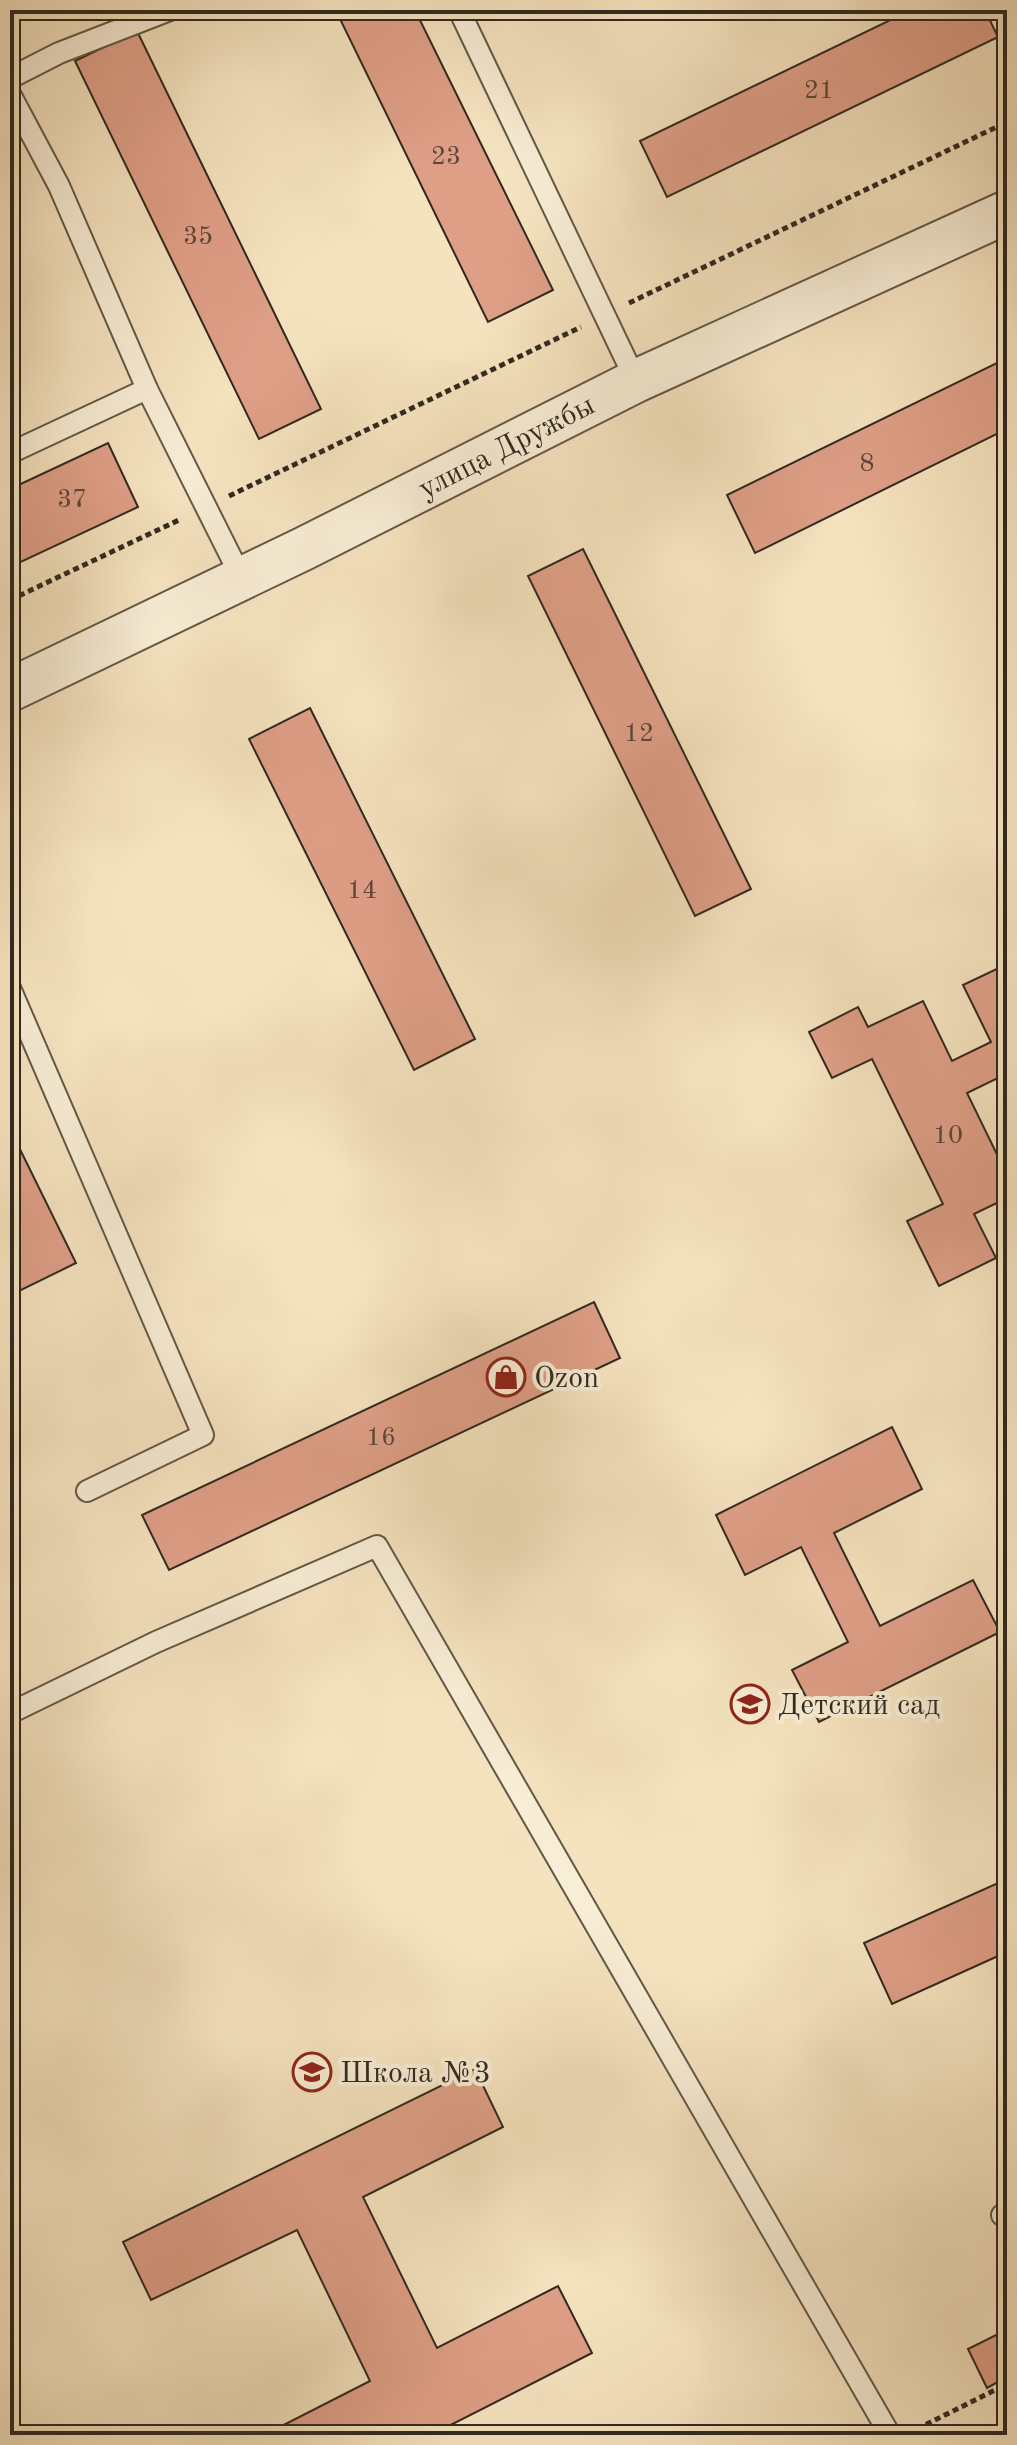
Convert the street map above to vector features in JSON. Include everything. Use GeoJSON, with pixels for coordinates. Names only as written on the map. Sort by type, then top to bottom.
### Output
{"type":"FeatureCollection","features":[{"type":"Feature","properties":{"kind":"street","name":"улица Дружбы"},"geometry":{"type":"LineString","coordinates":[[10,690],[242,579],[636,381],[1007,212]]}},
{"type":"Feature","properties":{"kind":"lane"},"geometry":{"type":"LineString","coordinates":[[10,78],[59,53],[170,10]]}},
{"type":"Feature","properties":{"kind":"lane"},"geometry":{"type":"LineString","coordinates":[[459,10],[636,381]]}},
{"type":"Feature","properties":{"kind":"lane"},"geometry":{"type":"LineString","coordinates":[[10,94],[59,186],[147,389],[242,579]]}},
{"type":"Feature","properties":{"kind":"lane"},"geometry":{"type":"LineString","coordinates":[[10,453],[147,389]]}},
{"type":"Feature","properties":{"kind":"lane"},"geometry":{"type":"LineString","coordinates":[[10,988],[203,1435],[87,1491]]}},
{"type":"Feature","properties":{"kind":"lane"},"geometry":{"type":"LineString","coordinates":[[10,1713],[156,1642],[377,1546],[890,2435]]}},
{"type":"Feature","properties":{"kind":"path"},"geometry":{"type":"LineString","coordinates":[[10,600],[1007,122]]}},
{"type":"Feature","properties":{"kind":"path"},"geometry":{"type":"LineString","coordinates":[[906,2435],[1007,2384]]}},
{"type":"Feature","properties":{"kind":"building"},"geometry":{"type":"Polygon","coordinates":[[[358,10],[415,10],[553,290],[488,322],[340,19],[358,10]]]}},
{"type":"Feature","properties":{"kind":"building"},"geometry":{"type":"Polygon","coordinates":[[[911,10],[985,10],[998,37],[667,197],[640,141],[911,10]]]}},
{"type":"Feature","properties":{"kind":"building"},"geometry":{"type":"Polygon","coordinates":[[[137,31],[321,409],[259,439],[75,61],[137,31]]]}},
{"type":"Feature","properties":{"kind":"building"},"geometry":{"type":"Polygon","coordinates":[[[1007,358],[1007,429],[755,553],[727,495],[1007,358]]]}},
{"type":"Feature","properties":{"kind":"building"},"geometry":{"type":"Polygon","coordinates":[[[108,443],[138,507],[10,567],[10,489],[108,443]]]}},
{"type":"Feature","properties":{"kind":"building"},"geometry":{"type":"Polygon","coordinates":[[[583,549],[751,889],[695,916],[528,576],[583,549]]]}},
{"type":"Feature","properties":{"kind":"building"},"geometry":{"type":"Polygon","coordinates":[[[310,708],[475,1039],[414,1070],[249,739],[310,708]]]}},
{"type":"Feature","properties":{"kind":"building"},"geometry":{"type":"Polygon","coordinates":[[[1007,964],[1007,1076],[967,1093],[1007,1175],[1007,1198],[974,1214],[996,1258],[939,1286],[907,1221],[943,1204],[872,1059],[832,1078],[809,1032],[858,1007],[868,1027],[923,1001],[952,1061],[991,1042],[963,985],[1007,964]]]}},
{"type":"Feature","properties":{"kind":"building"},"geometry":{"type":"Polygon","coordinates":[[[10,1129],[76,1263],[15,1293],[10,1284],[10,1129]]]}},
{"type":"Feature","properties":{"kind":"building"},"geometry":{"type":"Polygon","coordinates":[[[594,1302],[620,1358],[169,1570],[142,1515],[594,1302]]]}},
{"type":"Feature","properties":{"kind":"building"},"geometry":{"type":"Polygon","coordinates":[[[892,1427],[922,1489],[834,1533],[880,1626],[973,1580],[1000,1632],[819,1722],[792,1670],[848,1642],[801,1547],[745,1575],[716,1515],[892,1427]]]}},
{"type":"Feature","properties":{"kind":"building"},"geometry":{"type":"Polygon","coordinates":[[[1007,1879],[1007,1952],[892,2004],[864,1943],[1007,1879]]]}},
{"type":"Feature","properties":{"kind":"building"},"geometry":{"type":"Polygon","coordinates":[[[475,2069],[503,2127],[363,2197],[437,2348],[558,2286],[592,2353],[431,2435],[264,2435],[370,2381],[297,2230],[151,2300],[123,2242],[475,2069]]]}},
{"type":"Feature","properties":{"kind":"building"},"geometry":{"type":"Polygon","coordinates":[[[1000,2333],[1007,2346],[1007,2377],[987,2388],[968,2349],[1000,2333]]]}},
{"type":"Feature","properties":{"kind":"place","name":"Ozon"},"geometry":{"type":"Point","coordinates":[506,1377]}},
{"type":"Feature","properties":{"kind":"place","name":"Детский сад"},"geometry":{"type":"Point","coordinates":[750,1704]}},
{"type":"Feature","properties":{"kind":"place","name":"Школа №3"},"geometry":{"type":"Point","coordinates":[312,2072]}}]}
